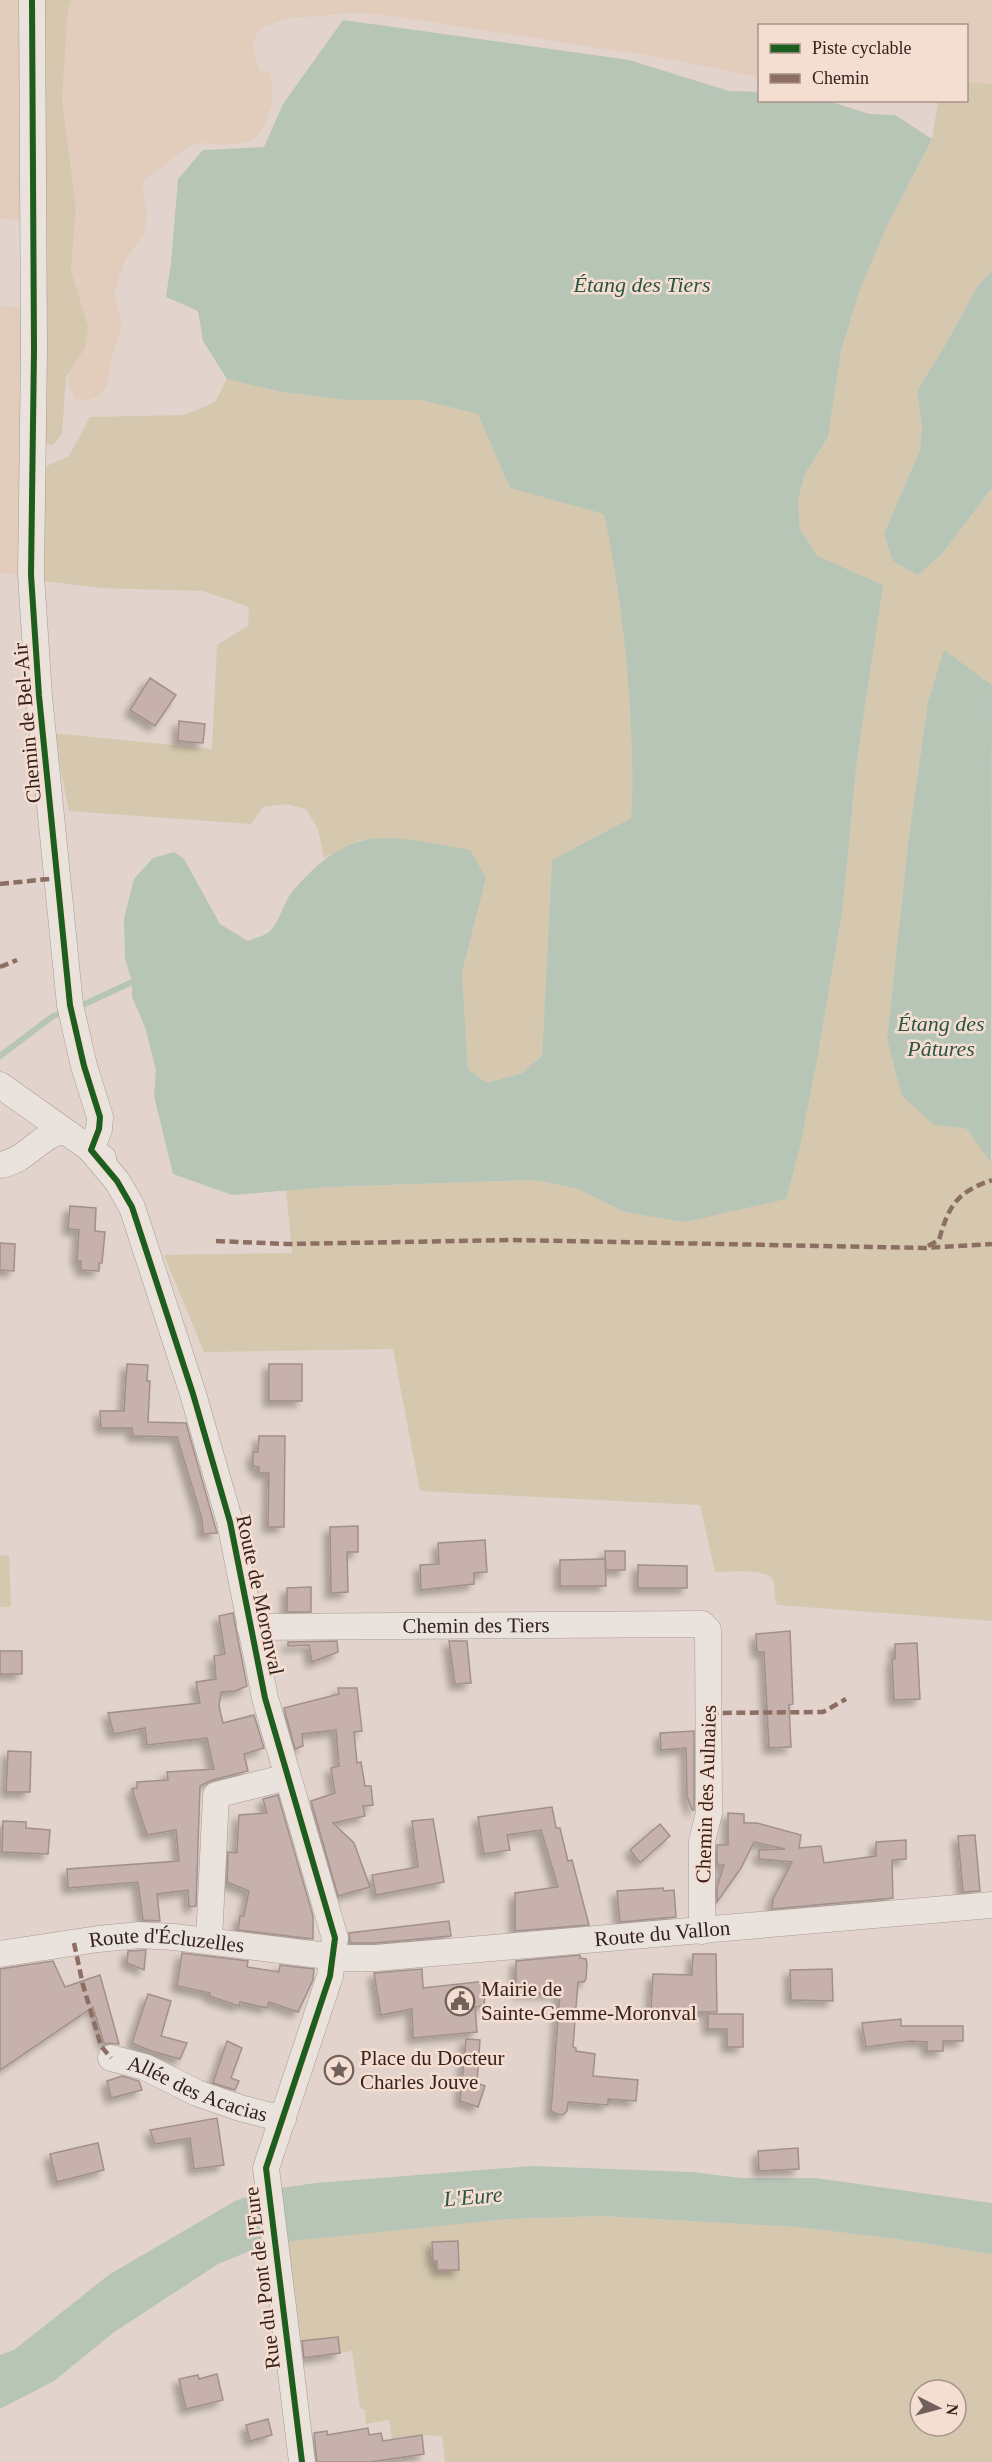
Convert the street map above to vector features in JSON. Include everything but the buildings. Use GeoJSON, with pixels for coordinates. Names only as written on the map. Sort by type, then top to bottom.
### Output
{"type":"FeatureCollection","features":[{"type":"Feature","properties":{"kind":"street","name":"Chemin de Bel-Air"},"geometry":{"type":"LineString","coordinates":[[32,0],[34,350],[31,575],[39,696],[71,1013],[100,1117],[99,1130],[91,1150]]}},
{"type":"Feature","properties":{"kind":"street","name":"Route de Moronval"},"geometry":{"type":"LineString","coordinates":[[0,1085],[122,1175],[144,1208],[163,1262],[193,1394],[230,1522],[265,1698],[334,1931],[334,1956]]}},
{"type":"Feature","properties":{"kind":"street"},"geometry":{"type":"LineString","coordinates":[[0,1165],[23,1157],[51,1135],[64,1131]]}},
{"type":"Feature","properties":{"kind":"street","name":"Chemin des Tiers"},"geometry":{"type":"LineString","coordinates":[[250,1627],[702,1624]]}},
{"type":"Feature","properties":{"kind":"street","name":"Chemin des Aulnaies"},"geometry":{"type":"LineString","coordinates":[[702,1624],[708,1630],[710,1721],[709,1813],[702,1841],[702,1931]]}},
{"type":"Feature","properties":{"kind":"street"},"geometry":{"type":"LineString","coordinates":[[209,1941],[216,1795],[287,1777]]}},
{"type":"Feature","properties":{"kind":"street","name":"Route du Vallon"},"geometry":{"type":"LineString","coordinates":[[334,1956],[376,1958],[992,1905]]}},
{"type":"Feature","properties":{"kind":"street","name":"Route d'Écluzelles"},"geometry":{"type":"LineString","coordinates":[[0,1954],[118,1937],[158,1936],[334,1956]]}},
{"type":"Feature","properties":{"kind":"street","name":"Rue du Pont de l'Eure"},"geometry":{"type":"LineString","coordinates":[[302,2462],[266,2174],[271,2149],[330,1976],[334,1956]]}},
{"type":"Feature","properties":{"kind":"street","name":"Allée des Acacias"},"geometry":{"type":"LineString","coordinates":[[111,2058],[145,2067],[197,2093],[240,2108],[283,2119]]}},
{"type":"Feature","properties":{"kind":"shaded area"},"geometry":{"type":"Polygon","coordinates":[[[0,0],[24,0],[27,220],[0,219],[0,0]]]}},
{"type":"Feature","properties":{"kind":"shaded area"},"geometry":{"type":"Polygon","coordinates":[[[38,0],[71,0],[68,9],[62,99],[76,208],[71,270],[88,326],[85,348],[66,377],[62,434],[53,445],[43,444],[38,0]]]}},
{"type":"Feature","properties":{"kind":"shaded area"},"geometry":{"type":"Polygon","coordinates":[[[71,0],[992,0],[992,84],[968,82],[968,24],[758,24],[758,77],[657,57],[391,16],[356,13],[291,18],[264,27],[256,34],[253,46],[256,63],[261,73],[270,71],[272,79],[272,105],[265,124],[257,137],[246,142],[192,145],[145,179],[143,188],[147,213],[145,232],[125,260],[114,292],[121,331],[111,359],[108,384],[100,396],[86,401],[75,398],[68,384],[69,369],[79,359],[88,326],[71,270],[76,208],[62,99],[68,8],[71,0]]]}},
{"type":"Feature","properties":{"kind":"shaded area"},"geometry":{"type":"Polygon","coordinates":[[[968,82],[992,84],[992,271],[978,285],[917,391],[922,426],[920,450],[884,534],[918,575],[943,553],[992,488],[992,685],[981,676],[928,702],[909,835],[887,1039],[934,1125],[967,1129],[992,1162],[992,1621],[777,1605],[774,1582],[771,1577],[757,1572],[715,1572],[700,1505],[420,1491],[393,1349],[204,1352],[164,1255],[292,1253],[286,1190],[534,1180],[578,1189],[625,1212],[818,1055],[843,906],[856,768],[872,660],[800,529],[798,500],[805,474],[828,437],[841,352],[859,292],[885,230],[932,139],[938,102],[968,102],[968,82]]]}},
{"type":"Feature","properties":{"kind":"shaded area"},"geometry":{"type":"Polygon","coordinates":[[[0,306],[26,307],[21,573],[14,575],[0,573],[0,306]]]}},
{"type":"Feature","properties":{"kind":"shaded area"},"geometry":{"type":"Polygon","coordinates":[[[227,379],[281,392],[348,400],[421,400],[479,414],[510,488],[605,514],[624,626],[632,704],[631,818],[552,860],[542,1056],[522,1073],[487,1083],[468,1069],[462,973],[486,878],[360,840],[324,858],[318,829],[306,809],[285,804],[263,807],[251,824],[69,811],[53,733],[212,749],[217,645],[248,626],[249,607],[203,591],[100,588],[44,581],[42,468],[69,456],[90,417],[184,415],[215,402],[227,379]]]}},
{"type":"Feature","properties":{"kind":"shaded area"},"geometry":{"type":"Polygon","coordinates":[[[9,1555],[11,1607],[0,1607],[0,1556],[9,1555]]]}},
{"type":"Feature","properties":{"kind":"shaded area"},"geometry":{"type":"Polygon","coordinates":[[[602,2216],[797,2227],[992,2254],[992,2462],[445,2462],[442,2436],[422,2435],[402,2438],[394,2452],[389,2420],[366,2424],[365,2410],[360,2408],[352,2351],[340,2353],[338,2337],[297,2342],[285,2242],[507,2219],[602,2216]]]}},
{"type":"Feature","properties":{"kind":"water","name":"Étang des Tiers"},"geometry":{"type":"Polygon","coordinates":[[[343,20],[629,60],[729,91],[758,92],[758,102],[831,102],[870,114],[895,115],[932,139],[885,230],[859,292],[841,352],[828,437],[805,474],[798,500],[800,529],[817,556],[883,585],[856,768],[843,906],[818,1055],[800,1146],[786,1199],[684,1222],[625,1212],[578,1189],[534,1180],[328,1187],[232,1195],[173,1174],[154,1096],[156,1070],[145,1027],[132,997],[132,982],[125,958],[124,919],[134,879],[153,858],[174,852],[184,859],[220,924],[248,941],[273,928],[289,896],[314,869],[334,853],[353,843],[393,838],[470,850],[486,878],[462,973],[468,1069],[487,1083],[522,1073],[542,1056],[552,860],[631,818],[632,750],[626,659],[621,611],[604,514],[510,488],[478,414],[421,400],[348,400],[281,392],[227,379],[203,341],[198,311],[166,297],[178,179],[203,150],[264,147],[283,104],[343,20]]]}},
{"type":"Feature","properties":{"kind":"water"},"geometry":{"type":"Polygon","coordinates":[[[992,271],[992,488],[943,553],[918,575],[893,561],[884,534],[920,450],[922,426],[917,391],[978,285],[992,271]]]}},
{"type":"Feature","properties":{"kind":"water","name":"Étang des Pâtures"},"geometry":{"type":"Polygon","coordinates":[[[944,650],[992,685],[991,1163],[967,1129],[934,1125],[902,1096],[887,1039],[909,835],[928,702],[944,650]]]}},
{"type":"Feature","properties":{"kind":"water","name":"L'Eure"},"geometry":{"type":"Polygon","coordinates":[[[532,2166],[692,2172],[741,2178],[816,2178],[992,2203],[992,2254],[797,2227],[602,2216],[507,2219],[292,2241],[250,2251],[218,2264],[113,2333],[54,2381],[0,2409],[0,2355],[14,2350],[110,2274],[235,2201],[261,2191],[315,2183],[532,2166]]]}},
{"type":"Feature","properties":{"kind":"waterway"},"geometry":{"type":"LineString","coordinates":[[76,1008],[132,982]]}},
{"type":"Feature","properties":{"kind":"waterway"},"geometry":{"type":"LineString","coordinates":[[0,1056],[53,1016],[66,1012]]}},
{"type":"Feature","properties":{"kind":"marked path"},"geometry":{"type":"LineString","coordinates":[[0,884],[58,878]]}},
{"type":"Feature","properties":{"kind":"marked path"},"geometry":{"type":"LineString","coordinates":[[0,967],[17,960]]}},
{"type":"Feature","properties":{"kind":"marked path"},"geometry":{"type":"LineString","coordinates":[[928,1246],[939,1240],[956,1201],[970,1190],[992,1180]]}},
{"type":"Feature","properties":{"kind":"marked path"},"geometry":{"type":"LineString","coordinates":[[216,1241],[287,1244],[514,1240],[925,1248],[992,1244]]}},
{"type":"Feature","properties":{"kind":"marked path"},"geometry":{"type":"LineString","coordinates":[[710,1710],[716,1713],[823,1712],[846,1699]]}},
{"type":"Feature","properties":{"kind":"marked path"},"geometry":{"type":"LineString","coordinates":[[74,1943],[83,1985],[101,2046],[111,2058]]}},
{"type":"Feature","properties":{"kind":"cycle path"},"geometry":{"type":"LineString","coordinates":[[32,0],[34,350],[31,575],[39,696],[70,1005],[84,1066],[100,1117],[99,1129],[91,1150],[117,1181],[132,1207],[193,1394],[230,1522],[265,1698],[335,1938],[330,1976],[266,2168],[302,2462]]}},
{"type":"Feature","properties":{"kind":"place","name":"Mairie de Sainte-Gemme-Moronval"},"geometry":{"type":"Point","coordinates":[460,2001]}},
{"type":"Feature","properties":{"kind":"place","name":"Place du Docteur Charles Jouve"},"geometry":{"type":"Point","coordinates":[339,2070]}}]}
